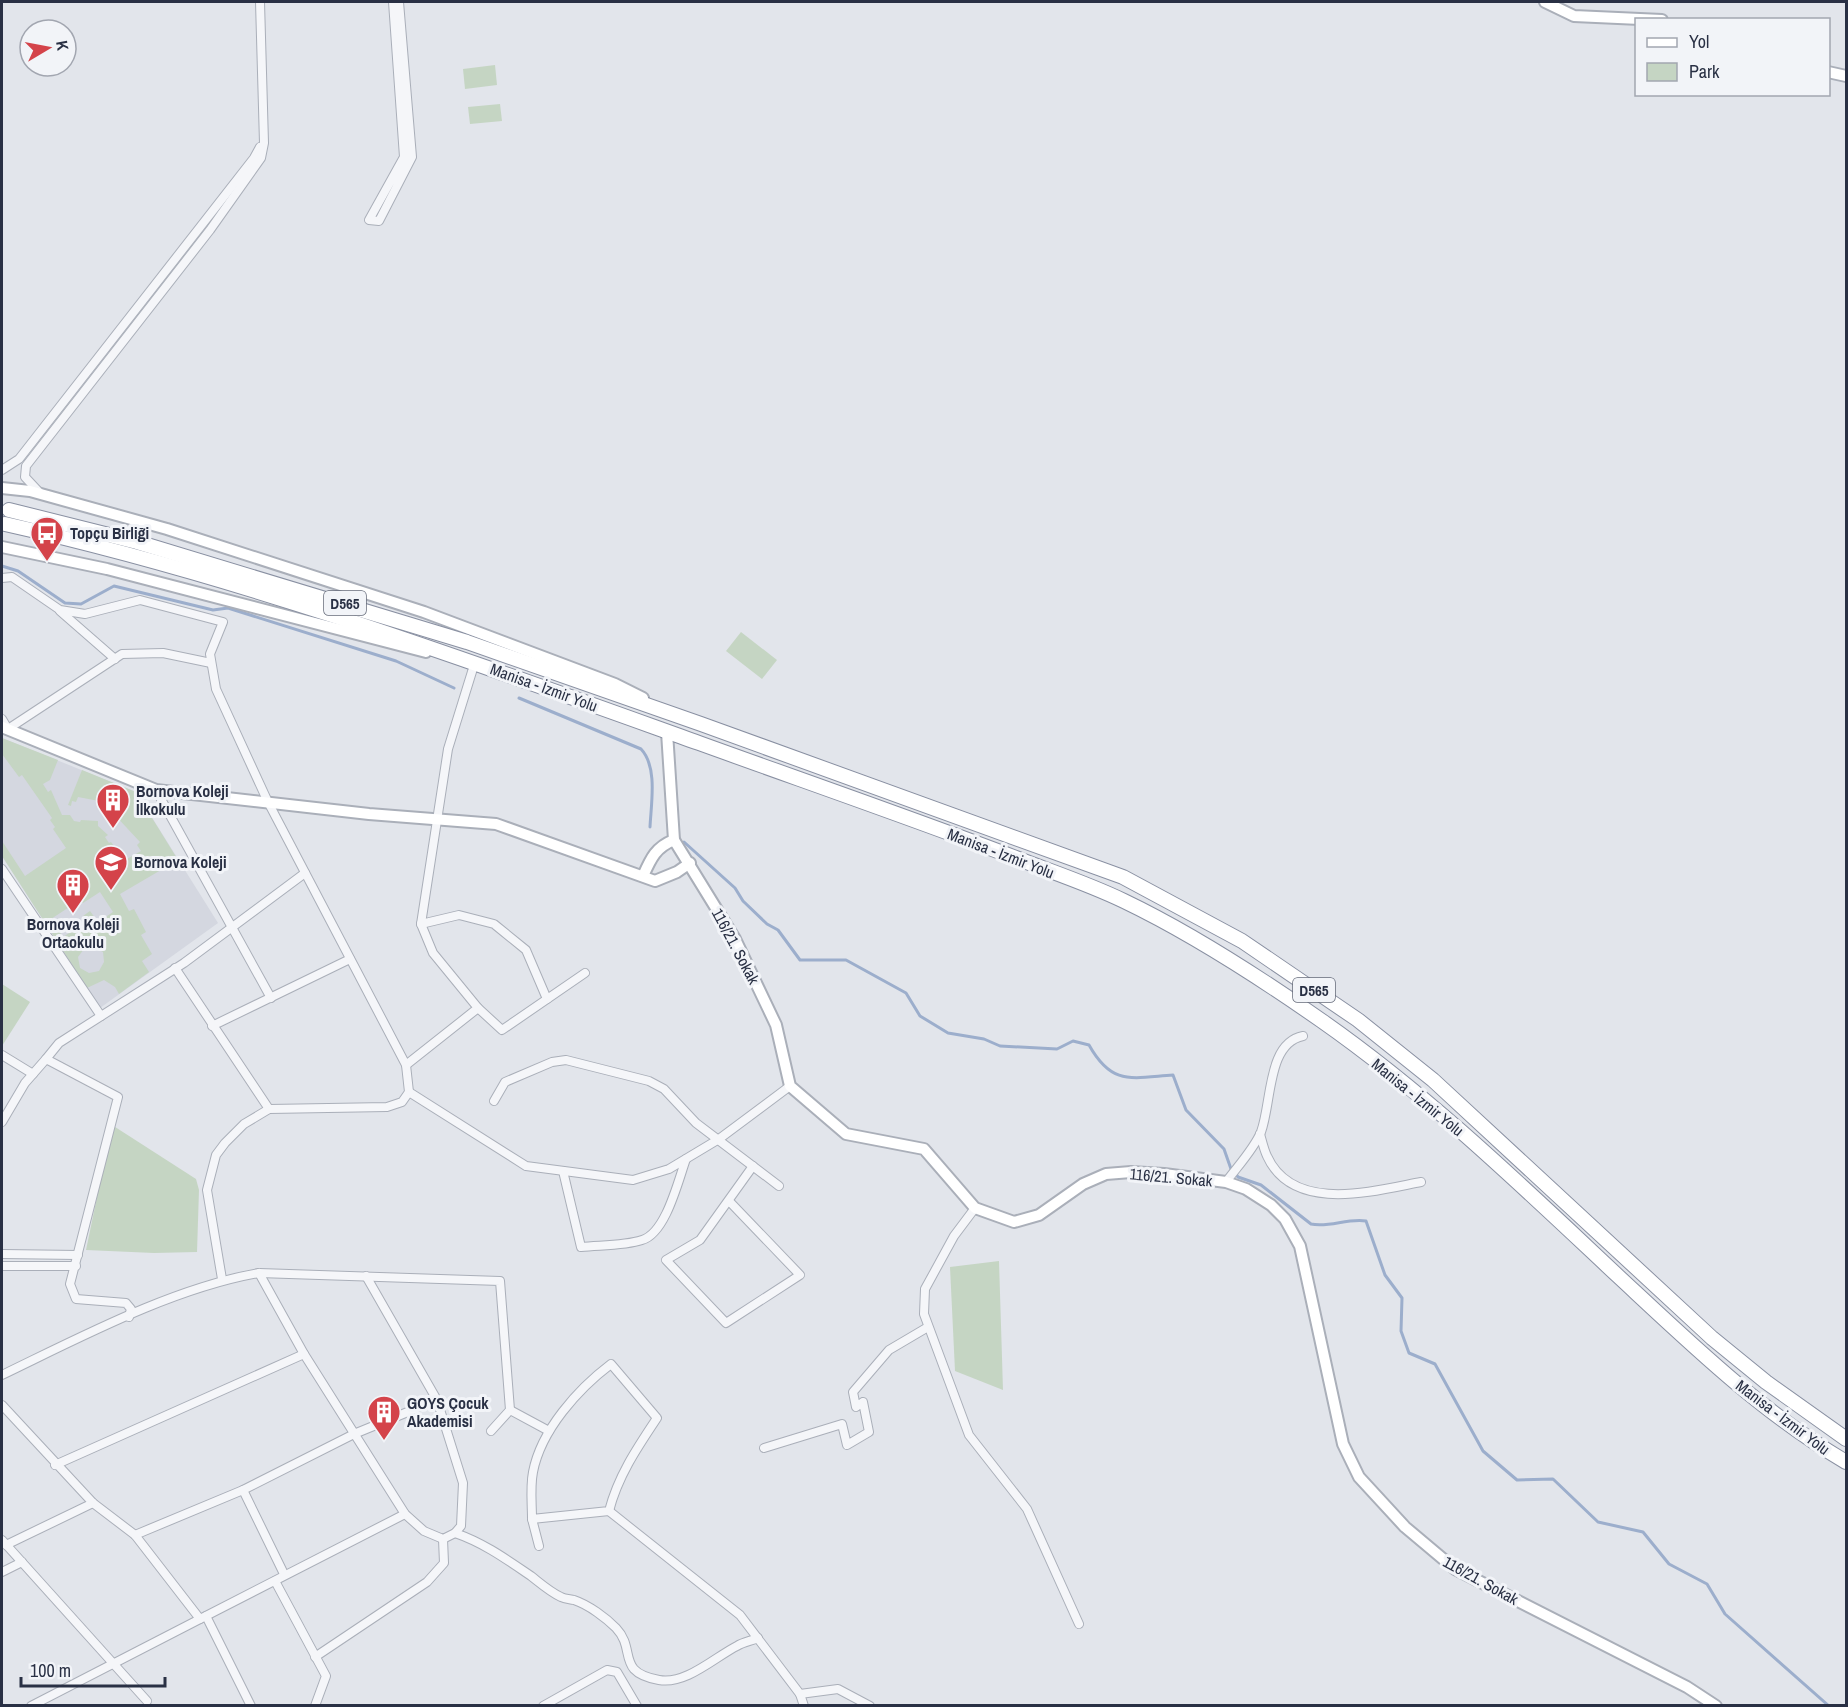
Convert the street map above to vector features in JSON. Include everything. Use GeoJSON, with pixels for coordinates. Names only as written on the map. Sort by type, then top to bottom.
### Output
{"type":"FeatureCollection","features":[{"type":"Feature","properties":{"kind":"highway","name":"Manisa - İzmir Yolu"},"geometry":{"type":"LineString","coordinates":[[9,510],[127,539],[352,605],[675,715],[1123,877],[1242,942],[1358,1020],[1433,1080],[1712,1338],[1766,1382],[1846,1439]]}},
{"type":"Feature","properties":{"kind":"highway","name":"Manisa - İzmir Yolu"},"geometry":{"type":"LineString","coordinates":[[5,524],[115,548],[239,585],[471,661],[967,840],[1118,898],[1167,923],[1230,960],[1322,1021],[1423,1099],[1491,1158],[1668,1323],[1749,1393],[1820,1447],[1846,1462]]}},
{"type":"Feature","properties":{"kind":"street"},"geometry":{"type":"LineString","coordinates":[[2,470],[19,459],[259,151],[261,142],[255,2]]}},
{"type":"Feature","properties":{"kind":"street"},"geometry":{"type":"LineString","coordinates":[[42,494],[25,477],[26,466],[210,230],[261,158],[264,143],[260,2]]}},
{"type":"Feature","properties":{"kind":"street"},"geometry":{"type":"LineString","coordinates":[[393,2],[404,157],[369,220],[379,220],[412,157],[399,2]]}},
{"type":"Feature","properties":{"kind":"street"},"geometry":{"type":"LineString","coordinates":[[1545,2],[1574,16],[1635,19]]}},
{"type":"Feature","properties":{"kind":"street"},"geometry":{"type":"LineString","coordinates":[[1830,72],[1846,76]]}},
{"type":"Feature","properties":{"kind":"street"},"geometry":{"type":"LineString","coordinates":[[2,488],[42,494],[122,514],[424,612],[615,684],[675,715]]}},
{"type":"Feature","properties":{"kind":"street"},"geometry":{"type":"LineString","coordinates":[[2,547],[107,569],[398,646],[471,661],[448,749],[421,924],[433,953],[478,1008],[502,1030],[585,973]]}},
{"type":"Feature","properties":{"kind":"street"},"geometry":{"type":"LineString","coordinates":[[2,578],[12,577],[60,610],[115,659]]}},
{"type":"Feature","properties":{"kind":"street"},"geometry":{"type":"LineString","coordinates":[[60,610],[85,614],[141,600],[223,622],[210,654],[216,689],[268,802],[406,1065],[409,1092],[402,1102],[387,1107],[269,1109],[243,1124],[216,1155],[207,1192],[222,1279]]}},
{"type":"Feature","properties":{"kind":"street"},"geometry":{"type":"LineString","coordinates":[[4,728],[122,654],[163,653],[211,663]]}},
{"type":"Feature","properties":{"kind":"street"},"geometry":{"type":"LineString","coordinates":[[2,719],[4,728]]}},
{"type":"Feature","properties":{"kind":"street"},"geometry":{"type":"LineString","coordinates":[[4,728],[156,790],[438,821],[496,824],[655,881],[677,872],[690,862]]}},
{"type":"Feature","properties":{"kind":"street"},"geometry":{"type":"LineString","coordinates":[[644,876],[653,854],[662,845],[674,840],[667,732]]}},
{"type":"Feature","properties":{"kind":"street"},"geometry":{"type":"LineString","coordinates":[[156,790],[271,998]]}},
{"type":"Feature","properties":{"kind":"street","name":"116/21. Sokak"},"geometry":{"type":"LineString","coordinates":[[674,840],[690,862],[735,939],[776,1025],[790,1086],[846,1134],[924,1149],[975,1208],[1014,1222],[1039,1215],[1083,1184],[1106,1174],[1131,1172],[1226,1182],[1246,1189],[1271,1205],[1293,1230],[1300,1246],[1343,1444],[1359,1477],[1428,1548],[1455,1569],[1688,1686],[1716,1706]]}},
{"type":"Feature","properties":{"kind":"street"},"geometry":{"type":"LineString","coordinates":[[2,869],[101,1016]]}},
{"type":"Feature","properties":{"kind":"street"},"geometry":{"type":"LineString","coordinates":[[2,1122],[33,1074],[59,1043],[175,968],[305,873]]}},
{"type":"Feature","properties":{"kind":"street"},"geometry":{"type":"LineString","coordinates":[[421,924],[459,915],[495,924],[526,950],[547,999]]}},
{"type":"Feature","properties":{"kind":"street"},"geometry":{"type":"LineString","coordinates":[[212,1026],[350,959]]}},
{"type":"Feature","properties":{"kind":"street"},"geometry":{"type":"LineString","coordinates":[[175,968],[269,1109]]}},
{"type":"Feature","properties":{"kind":"street"},"geometry":{"type":"LineString","coordinates":[[406,1065],[478,1008]]}},
{"type":"Feature","properties":{"kind":"street"},"geometry":{"type":"LineString","coordinates":[[1226,1182],[1260,1134],[1271,1095],[1276,1056],[1291,1038],[1302,1036]]}},
{"type":"Feature","properties":{"kind":"street"},"geometry":{"type":"LineString","coordinates":[[2,1055],[33,1074]]}},
{"type":"Feature","properties":{"kind":"street"},"geometry":{"type":"LineString","coordinates":[[46,1059],[118,1097],[70,1284],[75,1299],[126,1303],[131,1309],[129,1317]]}},
{"type":"Feature","properties":{"kind":"street"},"geometry":{"type":"LineString","coordinates":[[494,1101],[505,1082],[552,1062],[566,1060],[649,1081],[664,1089],[696,1123],[779,1186]]}},
{"type":"Feature","properties":{"kind":"street"},"geometry":{"type":"LineString","coordinates":[[409,1092],[526,1166],[633,1180],[669,1170],[719,1139],[790,1086]]}},
{"type":"Feature","properties":{"kind":"street"},"geometry":{"type":"LineString","coordinates":[[1260,1134],[1267,1158],[1282,1177],[1311,1191],[1336,1194],[1381,1190],[1421,1182]]}},
{"type":"Feature","properties":{"kind":"street"},"geometry":{"type":"LineString","coordinates":[[563,1171],[581,1247],[642,1240],[654,1233],[664,1220],[686,1159]]}},
{"type":"Feature","properties":{"kind":"street"},"geometry":{"type":"LineString","coordinates":[[729,1201],[800,1275],[726,1323],[666,1260],[687,1250],[700,1240],[753,1166]]}},
{"type":"Feature","properties":{"kind":"street"},"geometry":{"type":"LineString","coordinates":[[975,1208],[954,1236],[925,1289],[924,1314],[969,1435],[1027,1509],[1078,1624]]}},
{"type":"Feature","properties":{"kind":"street"},"geometry":{"type":"LineString","coordinates":[[2,1254],[78,1255]]}},
{"type":"Feature","properties":{"kind":"street"},"geometry":{"type":"LineString","coordinates":[[2,1266],[76,1266]]}},
{"type":"Feature","properties":{"kind":"street"},"geometry":{"type":"LineString","coordinates":[[259,1273],[304,1354],[405,1514],[424,1531],[443,1539],[455,1533],[461,1526],[464,1483],[437,1400],[366,1276]]}},
{"type":"Feature","properties":{"kind":"street"},"geometry":{"type":"LineString","coordinates":[[2,1375],[129,1317],[222,1279],[259,1273],[500,1281],[510,1410],[491,1431]]}},
{"type":"Feature","properties":{"kind":"street"},"geometry":{"type":"LineString","coordinates":[[764,1448],[842,1424],[847,1445],[869,1432],[863,1402],[856,1407],[853,1392],[889,1350],[928,1327]]}},
{"type":"Feature","properties":{"kind":"street"},"geometry":{"type":"LineString","coordinates":[[55,1465],[304,1354]]}},
{"type":"Feature","properties":{"kind":"street"},"geometry":{"type":"LineString","coordinates":[[539,1546],[532,1519],[533,1472],[549,1431],[588,1382],[611,1364],[657,1418],[632,1456],[614,1491],[609,1511]]}},
{"type":"Feature","properties":{"kind":"street"},"geometry":{"type":"LineString","coordinates":[[135,1534],[243,1490],[354,1434],[437,1400]]}},
{"type":"Feature","properties":{"kind":"street"},"geometry":{"type":"LineString","coordinates":[[2,1405],[55,1465],[93,1503],[135,1534],[203,1617],[251,1706]]}},
{"type":"Feature","properties":{"kind":"street"},"geometry":{"type":"LineString","coordinates":[[510,1410],[549,1431]]}},
{"type":"Feature","properties":{"kind":"street"},"geometry":{"type":"LineString","coordinates":[[243,1490],[284,1574]]}},
{"type":"Feature","properties":{"kind":"street"},"geometry":{"type":"LineString","coordinates":[[93,1503],[4,1542],[147,1701]]}},
{"type":"Feature","properties":{"kind":"street"},"geometry":{"type":"LineString","coordinates":[[532,1519],[609,1511],[703,1584],[740,1616],[800,1694],[804,1706]]}},
{"type":"Feature","properties":{"kind":"street"},"geometry":{"type":"LineString","coordinates":[[31,1706],[284,1574],[405,1514]]}},
{"type":"Feature","properties":{"kind":"street"},"geometry":{"type":"LineString","coordinates":[[455,1533],[494,1550],[562,1598],[575,1600],[593,1611],[616,1629],[624,1639],[629,1665],[645,1676],[667,1681],[683,1676],[708,1666],[738,1645],[758,1638]]}},
{"type":"Feature","properties":{"kind":"street"},"geometry":{"type":"LineString","coordinates":[[315,1657],[428,1582],[444,1563],[443,1539]]}},
{"type":"Feature","properties":{"kind":"street"},"geometry":{"type":"LineString","coordinates":[[2,1572],[22,1562]]}},
{"type":"Feature","properties":{"kind":"street"},"geometry":{"type":"LineString","coordinates":[[274,1581],[326,1676],[315,1706]]}},
{"type":"Feature","properties":{"kind":"street"},"geometry":{"type":"LineString","coordinates":[[543,1706],[607,1670],[617,1672],[637,1706]]}},
{"type":"Feature","properties":{"kind":"street"},"geometry":{"type":"LineString","coordinates":[[800,1694],[838,1689],[870,1706]]}},
{"type":"Feature","properties":{"kind":"shaded area","name":"Bornova Koleji"},"geometry":{"type":"Polygon","coordinates":[[[2,738],[136,792],[218,923],[100,1008],[2,856],[2,738]]]}},
{"type":"Feature","properties":{"kind":"green space"},"geometry":{"type":"Polygon","coordinates":[[[495,65],[497,85],[465,89],[463,69],[495,65]]]}},
{"type":"Feature","properties":{"kind":"green space"},"geometry":{"type":"Polygon","coordinates":[[[500,104],[502,121],[470,124],[468,107],[500,104]]]}},
{"type":"Feature","properties":{"kind":"green space"},"geometry":{"type":"Polygon","coordinates":[[[741,632],[777,660],[762,679],[726,651],[741,632]]]}},
{"type":"Feature","properties":{"kind":"green space"},"geometry":{"type":"Polygon","coordinates":[[[2,738],[58,760],[50,780],[43,784],[48,792],[51,790],[62,815],[70,815],[74,821],[80,822],[81,820],[98,821],[98,826],[108,835],[105,837],[109,843],[111,842],[123,858],[127,859],[141,851],[137,845],[140,842],[113,813],[109,816],[102,811],[104,802],[78,797],[76,802],[72,801],[71,806],[68,805],[82,770],[136,792],[178,860],[120,894],[129,911],[134,909],[146,932],[141,935],[152,954],[142,961],[149,972],[119,994],[115,987],[104,980],[87,988],[2,856],[2,841],[25,876],[66,848],[53,829],[55,827],[50,820],[52,818],[22,775],[19,777],[2,754],[2,738]],[[100,892],[83,903],[80,900],[51,919],[63,937],[86,922],[83,916],[90,911],[98,922],[113,912],[100,892]],[[93,947],[84,949],[78,957],[80,968],[89,973],[99,971],[104,962],[103,952],[93,947]]]}},
{"type":"Feature","properties":{"kind":"green space"},"geometry":{"type":"Polygon","coordinates":[[[2,984],[30,1002],[2,1046],[2,984]]]}},
{"type":"Feature","properties":{"kind":"green space"},"geometry":{"type":"Polygon","coordinates":[[[112,1125],[196,1179],[199,1190],[197,1252],[86,1250],[112,1125]]]}},
{"type":"Feature","properties":{"kind":"green space"},"geometry":{"type":"Polygon","coordinates":[[[999,1261],[1003,1390],[955,1371],[950,1267],[999,1261]]]}},
{"type":"Feature","properties":{"kind":"waterway"},"geometry":{"type":"LineString","coordinates":[[2,566],[18,571],[65,603],[81,604],[114,586],[213,610],[228,608],[396,661],[454,688]]}},
{"type":"Feature","properties":{"kind":"waterway"},"geometry":{"type":"LineString","coordinates":[[519,698],[641,749],[650,766],[652,776],[650,827]]}},
{"type":"Feature","properties":{"kind":"waterway"},"geometry":{"type":"LineString","coordinates":[[684,842],[735,888],[743,901],[767,924],[778,930],[800,960],[846,960],[906,993],[920,1016],[948,1033],[984,1039],[1000,1046],[1057,1049],[1073,1041],[1089,1045],[1097,1058],[1115,1073],[1134,1078],[1173,1075],[1186,1110],[1224,1149],[1231,1169]]}},
{"type":"Feature","properties":{"kind":"waterway"},"geometry":{"type":"LineString","coordinates":[[1235,1173],[1238,1177],[1261,1185],[1311,1224],[1366,1221],[1385,1275],[1402,1298],[1401,1331],[1409,1353],[1435,1364],[1483,1451],[1517,1480],[1553,1479],[1598,1522],[1643,1532],[1669,1564],[1707,1584],[1725,1614],[1829,1706]]}},
{"type":"Feature","properties":{"kind":"place","name":"Topçu Birliği"},"geometry":{"type":"Point","coordinates":[47,562]}},
{"type":"Feature","properties":{"kind":"place","name":"Bornova Koleji İlkokulu"},"geometry":{"type":"Point","coordinates":[113,829]}},
{"type":"Feature","properties":{"kind":"place","name":"Bornova Koleji"},"geometry":{"type":"Point","coordinates":[111,891]}},
{"type":"Feature","properties":{"kind":"place","name":"Bornova Koleji Ortaokulu"},"geometry":{"type":"Point","coordinates":[73,914]}},
{"type":"Feature","properties":{"kind":"place","name":"GOYS Çocuk Akademisi"},"geometry":{"type":"Point","coordinates":[384,1441]}}]}
